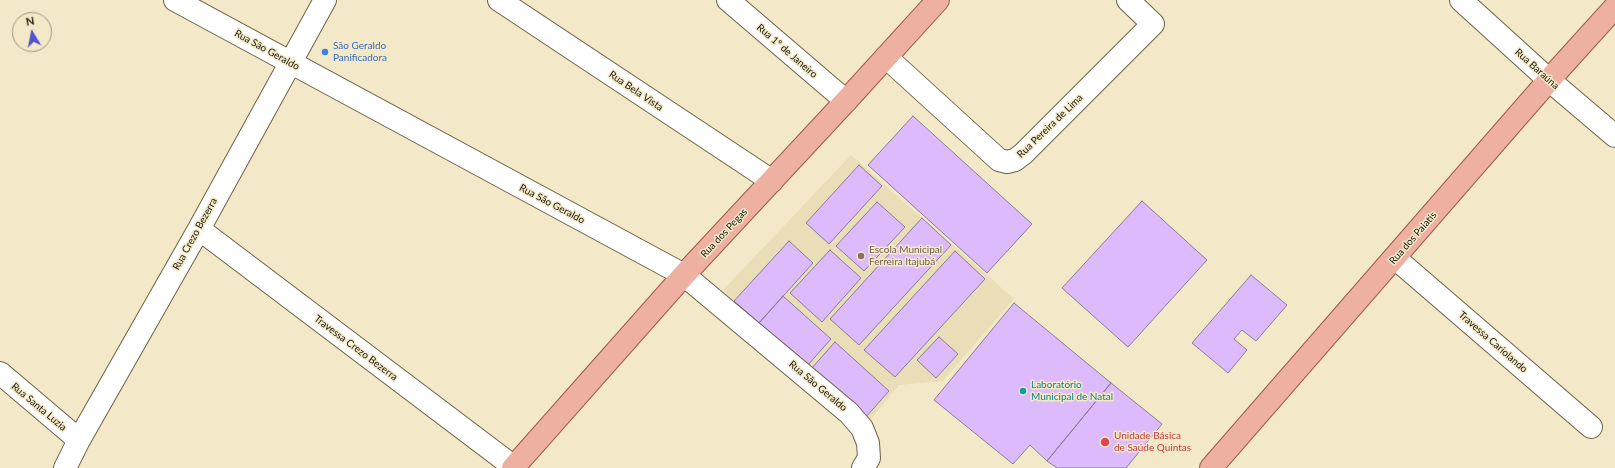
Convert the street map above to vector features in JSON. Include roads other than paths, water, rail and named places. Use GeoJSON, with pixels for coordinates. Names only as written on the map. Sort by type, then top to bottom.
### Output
{"type":"FeatureCollection","features":[{"type":"Feature","properties":{"kind":"main road","name":"Rua dos Pegas"},"geometry":{"type":"LineString","coordinates":[[514,468],[684,275],[938,0]]}},
{"type":"Feature","properties":{"kind":"main road","name":"Rua dos Paiatis"},"geometry":{"type":"LineString","coordinates":[[1212,468],[1549,80],[1615,7]]}},
{"type":"Feature","properties":{"kind":"street","name":"Rua São Geraldo"},"geometry":{"type":"LineString","coordinates":[[175,0],[684,275],[849,413],[862,428],[868,443],[869,458],[863,468]]}},
{"type":"Feature","properties":{"kind":"street","name":"Rua Crezo Bezerra"},"geometry":{"type":"LineString","coordinates":[[65,468],[79,440],[199,229],[325,0]]}},
{"type":"Feature","properties":{"kind":"street","name":"Rua Bela Vista"},"geometry":{"type":"LineString","coordinates":[[499,0],[772,181]]}},
{"type":"Feature","properties":{"kind":"street","name":"Rua 1º de Janeiro"},"geometry":{"type":"LineString","coordinates":[[728,0],[846,101]]}},
{"type":"Feature","properties":{"kind":"street","name":"Rua Pereira de Lima"},"geometry":{"type":"LineString","coordinates":[[886,58],[999,160],[1007,162],[1015,160],[1023,154],[1153,24],[1128,0]]}},
{"type":"Feature","properties":{"kind":"street","name":"Rua Baraúna"},"geometry":{"type":"LineString","coordinates":[[1461,0],[1549,80],[1615,136]]}},
{"type":"Feature","properties":{"kind":"street","name":"Travessa Crezo Bezerra"},"geometry":{"type":"LineString","coordinates":[[199,229],[514,468]]}},
{"type":"Feature","properties":{"kind":"street","name":"Travessa Cariolando"},"geometry":{"type":"LineString","coordinates":[[1395,258],[1591,427]]}},
{"type":"Feature","properties":{"kind":"street","name":"Rua Santa Luzia"},"geometry":{"type":"LineString","coordinates":[[0,373],[79,440]]}},
{"type":"Feature","properties":{"kind":"place","name":"São Geraldo Panificadora"},"geometry":{"type":"Point","coordinates":[325,52]}},
{"type":"Feature","properties":{"kind":"place","name":"Escola Municipal Ferreira Itajubá"},"geometry":{"type":"Point","coordinates":[861,256]}},
{"type":"Feature","properties":{"kind":"place","name":"Laboratório Municipal de Natal"},"geometry":{"type":"Point","coordinates":[1023,391]}},
{"type":"Feature","properties":{"kind":"place","name":"Unidade Básica de Saúde Quintas"},"geometry":{"type":"Point","coordinates":[1105,442]}}]}
